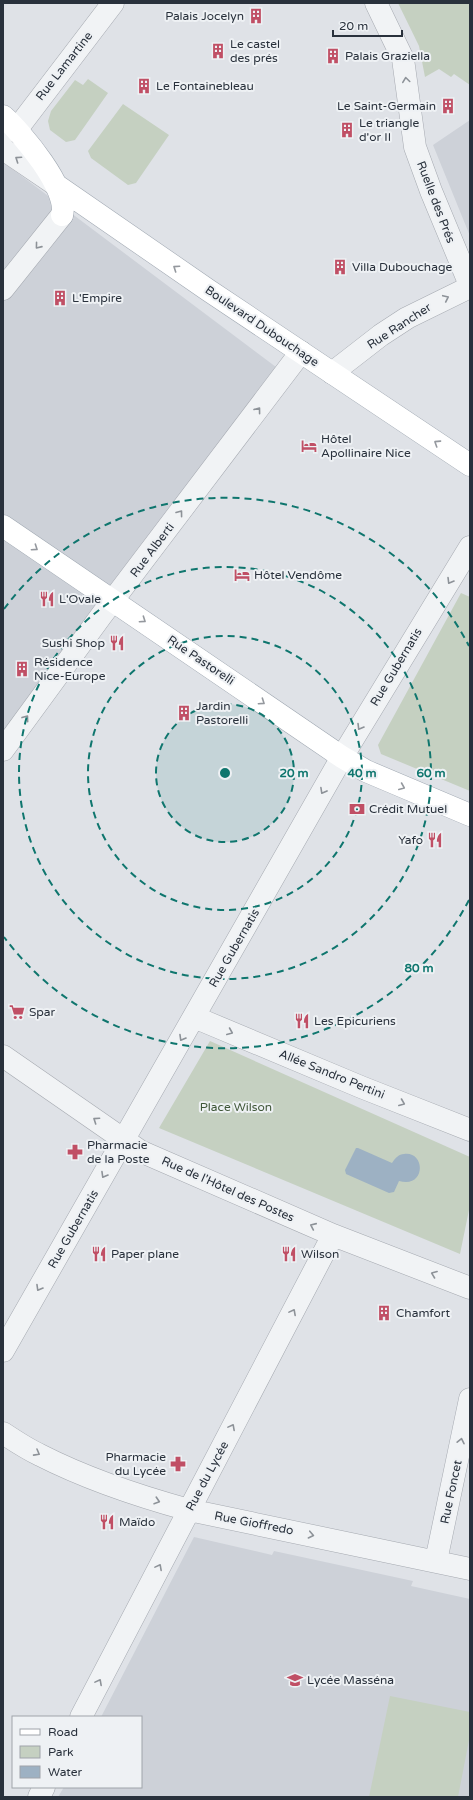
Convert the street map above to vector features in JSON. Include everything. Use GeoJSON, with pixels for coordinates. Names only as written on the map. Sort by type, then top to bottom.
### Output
{"type":"FeatureCollection","features":[{"type":"Feature","properties":{"kind":"main road","name":"Boulevard Dubouchage"},"geometry":{"type":"LineString","coordinates":[[8,125],[30,145],[56,185],[62,199],[62,215]]}},
{"type":"Feature","properties":{"kind":"main road","name":"Boulevard Dubouchage"},"geometry":{"type":"LineString","coordinates":[[56,185],[208,290],[470,464]]}},
{"type":"Feature","properties":{"kind":"main road","name":"Rue Pastorelli"},"geometry":{"type":"LineString","coordinates":[[3,526],[342,757],[366,771],[470,815]]}},
{"type":"Feature","properties":{"kind":"street","name":"Rue Lamartine"},"geometry":{"type":"LineString","coordinates":[[8,125],[113,3]]}},
{"type":"Feature","properties":{"kind":"street","name":"Ruelle des Prés"},"geometry":{"type":"LineString","coordinates":[[376,3],[403,59],[415,147],[431,191],[470,286]]}},
{"type":"Feature","properties":{"kind":"street","name":"Boulevard Dubouchage"},"geometry":{"type":"LineString","coordinates":[[3,149],[56,185]]}},
{"type":"Feature","properties":{"kind":"street"},"geometry":{"type":"LineString","coordinates":[[3,289],[62,215]]}},
{"type":"Feature","properties":{"kind":"street","name":"Rue Rancher"},"geometry":{"type":"LineString","coordinates":[[332,373],[381,335],[407,318],[470,286]]}},
{"type":"Feature","properties":{"kind":"street","name":"Rue Alberti"},"geometry":{"type":"LineString","coordinates":[[3,750],[113,600],[301,352]]}},
{"type":"Feature","properties":{"kind":"street","name":"Rue Gubernatis"},"geometry":{"type":"LineString","coordinates":[[3,1351],[342,757],[470,547]]}},
{"type":"Feature","properties":{"kind":"street","name":"Allée Sandro Pertini"},"geometry":{"type":"LineString","coordinates":[[194,1018],[470,1130]]}},
{"type":"Feature","properties":{"kind":"street","name":"Rue de l'Hôtel des Postes"},"geometry":{"type":"LineString","coordinates":[[3,1056],[140,1151],[333,1235],[470,1288]]}},
{"type":"Feature","properties":{"kind":"street","name":"Rue du Lycée"},"geometry":{"type":"LineString","coordinates":[[82,1716],[333,1235]]}},
{"type":"Feature","properties":{"kind":"street","name":"Rue Foncet"},"geometry":{"type":"LineString","coordinates":[[436,1561],[470,1399]]}},
{"type":"Feature","properties":{"kind":"street","name":"Rue Gioffredo"},"geometry":{"type":"LineString","coordinates":[[3,1433],[39,1455],[116,1488],[189,1510],[470,1568]]}},
{"type":"Feature","properties":{"kind":"street"},"geometry":{"type":"LineString","coordinates":[[39,1797],[44,1788]]}},
{"type":"Feature","properties":{"kind":"shaded area"},"geometry":{"type":"Polygon","coordinates":[[[470,120],[470,236],[433,145],[470,120]]]}},
{"type":"Feature","properties":{"kind":"shaded area"},"geometry":{"type":"Polygon","coordinates":[[[3,162],[276,367],[3,737],[3,162]]]}},
{"type":"Feature","properties":{"kind":"shaded area","name":"Lycée Masséna"},"geometry":{"type":"Polygon","coordinates":[[[194,1537],[272,1555],[274,1551],[413,1581],[411,1586],[470,1599],[470,1797],[58,1797],[63,1788],[142,1788],[142,1716],[102,1716],[194,1537]]]}},
{"type":"Feature","properties":{"kind":"green space"},"geometry":{"type":"Polygon","coordinates":[[[398,3],[470,3],[470,85],[454,74],[451,77],[439,69],[425,77],[419,46],[398,3]]]}},
{"type":"Feature","properties":{"kind":"green space"},"geometry":{"type":"Polygon","coordinates":[[[88,79],[108,93],[75,140],[66,142],[50,130],[48,121],[51,111],[75,80],[83,85],[88,79]]]}},
{"type":"Feature","properties":{"kind":"green space"},"geometry":{"type":"Polygon","coordinates":[[[123,104],[169,135],[136,183],[128,185],[91,158],[88,151],[123,104]]]}},
{"type":"Feature","properties":{"kind":"green space"},"geometry":{"type":"Polygon","coordinates":[[[461,593],[470,597],[470,791],[381,754],[378,745],[461,593]]]}},
{"type":"Feature","properties":{"kind":"green space","name":"Place Wilson"},"geometry":{"type":"Polygon","coordinates":[[[210,1041],[470,1157],[470,1205],[460,1254],[159,1128],[210,1041]]]}},
{"type":"Feature","properties":{"kind":"green space"},"geometry":{"type":"Polygon","coordinates":[[[390,1696],[470,1712],[470,1735],[458,1797],[369,1797],[390,1696]]]}},
{"type":"Feature","properties":{"kind":"water"},"geometry":{"type":"Polygon","coordinates":[[[356,1148],[392,1163],[400,1155],[411,1155],[416,1158],[419,1163],[420,1169],[418,1175],[414,1180],[408,1182],[399,1181],[394,1192],[389,1193],[346,1174],[345,1170],[356,1148]]]}},
{"type":"Feature","properties":{"kind":"place","name":"Palais Jocelyn"},"geometry":{"type":"Point","coordinates":[256,16]}},
{"type":"Feature","properties":{"kind":"place","name":"Le castel des prés"},"geometry":{"type":"Point","coordinates":[218,51]}},
{"type":"Feature","properties":{"kind":"place","name":"Palais Graziella"},"geometry":{"type":"Point","coordinates":[333,56]}},
{"type":"Feature","properties":{"kind":"place","name":"Le Fontainebleau"},"geometry":{"type":"Point","coordinates":[144,86]}},
{"type":"Feature","properties":{"kind":"place","name":"Le Saint-Germain"},"geometry":{"type":"Point","coordinates":[448,106]}},
{"type":"Feature","properties":{"kind":"place","name":"Le triangle d'or II"},"geometry":{"type":"Point","coordinates":[347,130]}},
{"type":"Feature","properties":{"kind":"place","name":"Villa Dubouchage"},"geometry":{"type":"Point","coordinates":[340,267]}},
{"type":"Feature","properties":{"kind":"place","name":"L'Empire"},"geometry":{"type":"Point","coordinates":[60,298]}},
{"type":"Feature","properties":{"kind":"place","name":"Hôtel Apollinaire Nice"},"geometry":{"type":"Point","coordinates":[309,446]}},
{"type":"Feature","properties":{"kind":"place","name":"Hôtel Vendôme"},"geometry":{"type":"Point","coordinates":[242,575]}},
{"type":"Feature","properties":{"kind":"place","name":"L'Ovale"},"geometry":{"type":"Point","coordinates":[47,599]}},
{"type":"Feature","properties":{"kind":"place","name":"Sushi Shop"},"geometry":{"type":"Point","coordinates":[117,643]}},
{"type":"Feature","properties":{"kind":"place","name":"Résidence Nice-Europe"},"geometry":{"type":"Point","coordinates":[22,669]}},
{"type":"Feature","properties":{"kind":"place","name":"Jardin Pastorelli"},"geometry":{"type":"Point","coordinates":[184,713]}},
{"type":"Feature","properties":{"kind":"place","name":"Crédit Mutuel"},"geometry":{"type":"Point","coordinates":[357,809]}},
{"type":"Feature","properties":{"kind":"place","name":"Yafo"},"geometry":{"type":"Point","coordinates":[435,840]}},
{"type":"Feature","properties":{"kind":"place","name":"Spar"},"geometry":{"type":"Point","coordinates":[17,1012]}},
{"type":"Feature","properties":{"kind":"place","name":"Les Epicuriens"},"geometry":{"type":"Point","coordinates":[302,1021]}},
{"type":"Feature","properties":{"kind":"place","name":"Pharmacie de la Poste"},"geometry":{"type":"Point","coordinates":[75,1152]}},
{"type":"Feature","properties":{"kind":"place","name":"Paper plane"},"geometry":{"type":"Point","coordinates":[99,1254]}},
{"type":"Feature","properties":{"kind":"place","name":"Wilson"},"geometry":{"type":"Point","coordinates":[289,1254]}},
{"type":"Feature","properties":{"kind":"place","name":"Chamfort"},"geometry":{"type":"Point","coordinates":[384,1313]}},
{"type":"Feature","properties":{"kind":"place","name":"Pharmacie du Lycée"},"geometry":{"type":"Point","coordinates":[178,1464]}},
{"type":"Feature","properties":{"kind":"place","name":"Maïdo"},"geometry":{"type":"Point","coordinates":[107,1522]}},
{"type":"Feature","properties":{"kind":"place","name":"Lycée Masséna"},"geometry":{"type":"Point","coordinates":[295,1680]}}]}
